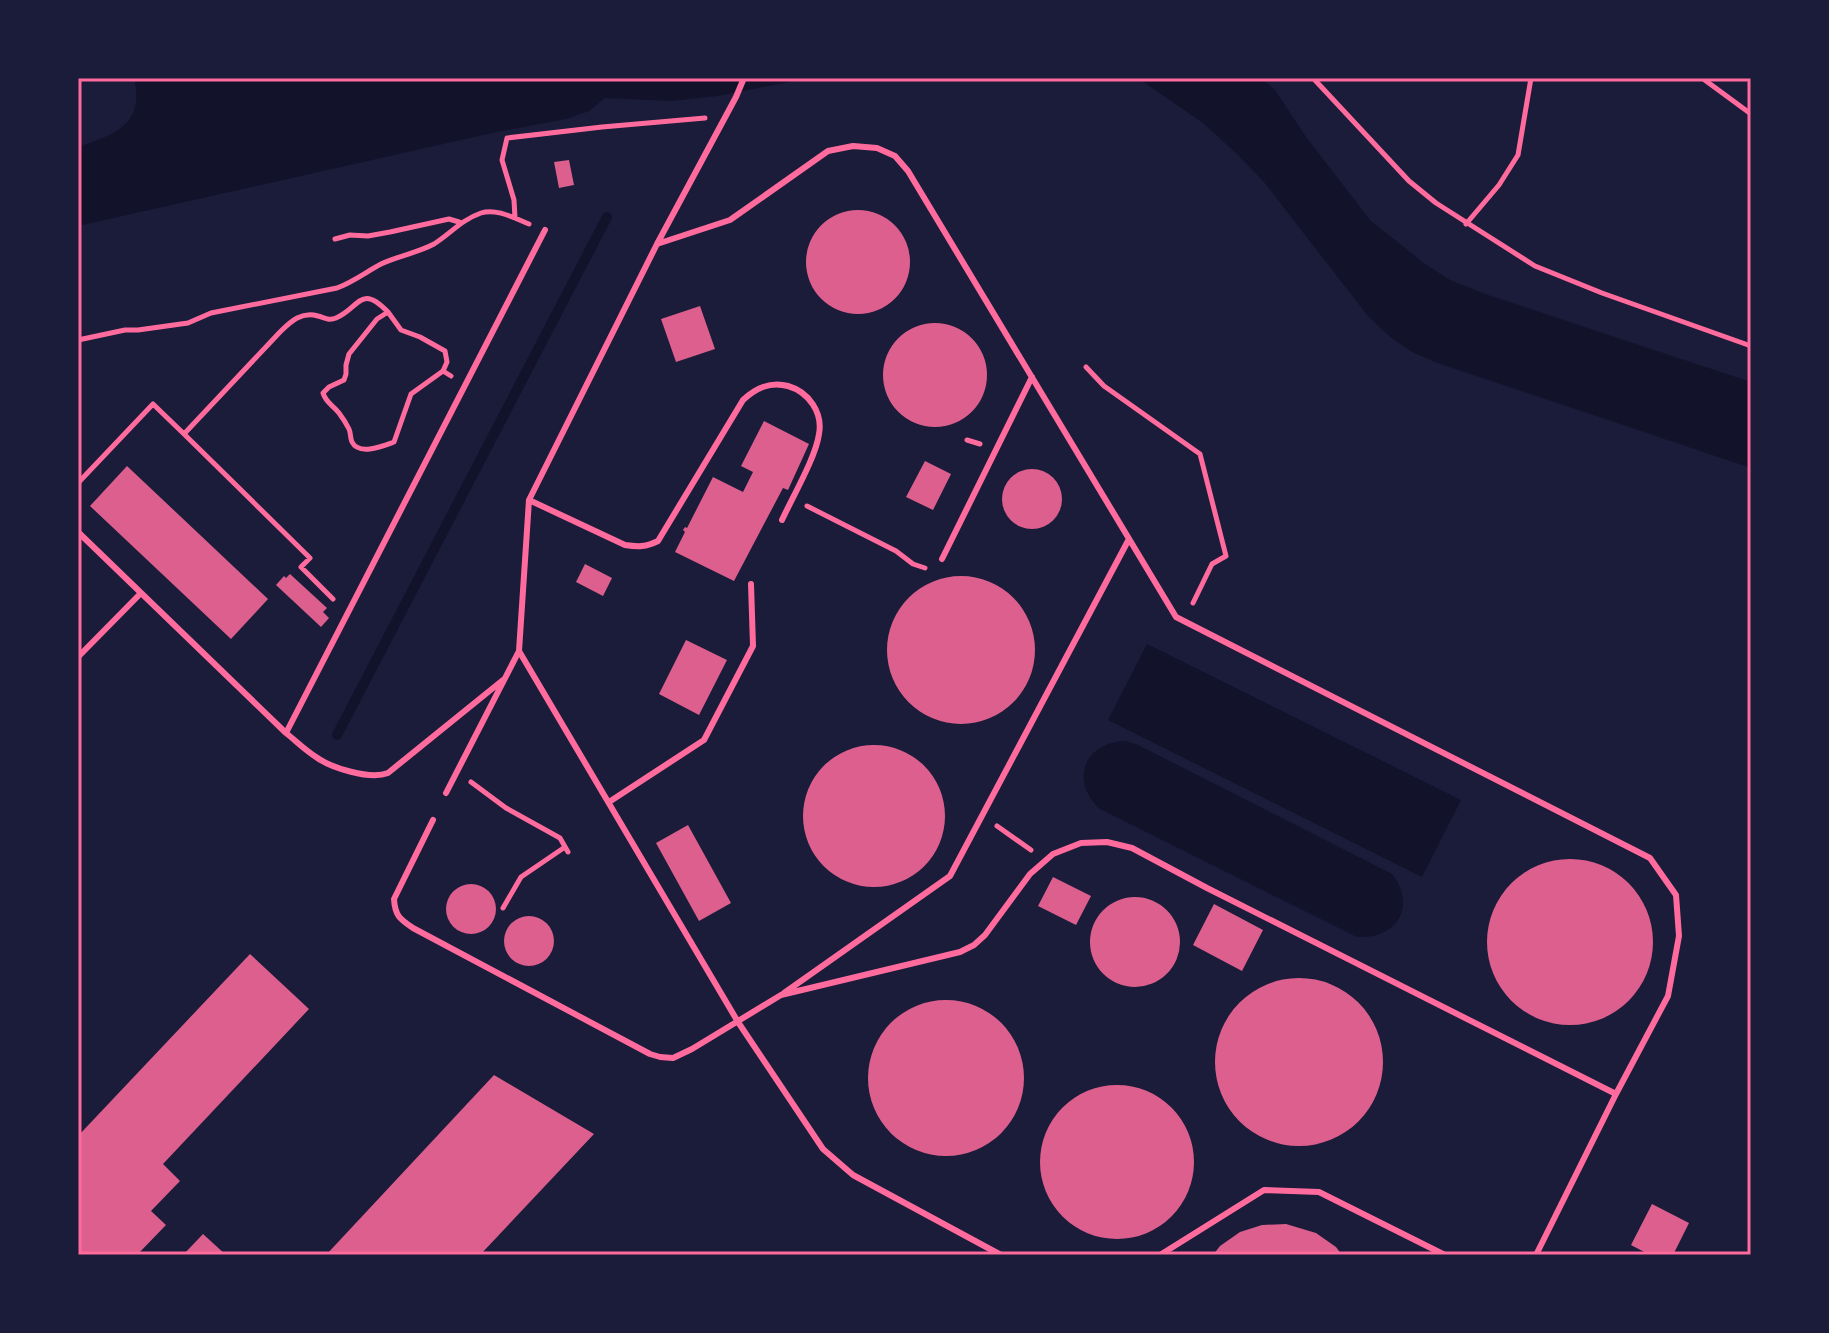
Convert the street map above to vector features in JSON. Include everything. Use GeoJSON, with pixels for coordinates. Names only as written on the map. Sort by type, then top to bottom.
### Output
{"type":"FeatureCollection","features":[{"type":"Feature","properties":{"kind":"lane"},"geometry":{"type":"LineString","coordinates":[[446,793],[519,651],[529,500],[744,78]]}},
{"type":"Feature","properties":{"kind":"lane"},"geometry":{"type":"LineString","coordinates":[[657,244],[730,220],[828,151],[853,146],[877,148],[895,156],[908,171],[1175,615],[1650,858],[1676,895],[1679,936],[1668,996],[1536,1255]]}},
{"type":"Feature","properties":{"kind":"lane"},"geometry":{"type":"LineString","coordinates":[[286,733],[545,230]]}},
{"type":"Feature","properties":{"kind":"lane"},"geometry":{"type":"LineString","coordinates":[[942,559],[1032,377]]}},
{"type":"Feature","properties":{"kind":"lane"},"geometry":{"type":"LineString","coordinates":[[529,500],[625,545],[649,546],[658,541],[743,400],[752,391],[778,384],[802,393],[813,403],[820,432],[782,520]]}},
{"type":"Feature","properties":{"kind":"lane"},"geometry":{"type":"LineString","coordinates":[[78,532],[286,733],[328,764],[368,775],[388,773],[505,678]]}},
{"type":"Feature","properties":{"kind":"lane"},"geometry":{"type":"LineString","coordinates":[[433,820],[394,899],[394,909],[399,918],[636,1047],[660,1057],[673,1058],[781,995],[950,876],[1129,539]]}},
{"type":"Feature","properties":{"kind":"lane"},"geometry":{"type":"LineString","coordinates":[[609,802],[704,740],[753,646],[751,584]]}},
{"type":"Feature","properties":{"kind":"lane"},"geometry":{"type":"LineString","coordinates":[[78,657],[141,593]]}},
{"type":"Feature","properties":{"kind":"lane"},"geometry":{"type":"LineString","coordinates":[[519,651],[738,1022],[823,1149],[853,1175],[1001,1255]]}},
{"type":"Feature","properties":{"kind":"lane"},"geometry":{"type":"LineString","coordinates":[[781,995],[960,952],[974,945],[993,925],[1030,874],[1053,854],[1081,843],[1107,842],[1132,848],[1616,1094]]}},
{"type":"Feature","properties":{"kind":"lane"},"geometry":{"type":"LineString","coordinates":[[1160,1255],[1264,1190],[1319,1192],[1445,1255]]}},
{"type":"Feature","properties":{"kind":"path"},"geometry":{"type":"LineString","coordinates":[[1313,78],[1409,181],[1466,224],[1535,266],[1751,346]]}},
{"type":"Feature","properties":{"kind":"path"},"geometry":{"type":"LineString","coordinates":[[1466,224],[1499,185],[1518,155],[1531,78]]}},
{"type":"Feature","properties":{"kind":"path"},"geometry":{"type":"LineString","coordinates":[[1702,78],[1751,114]]}},
{"type":"Feature","properties":{"kind":"path"},"geometry":{"type":"LineString","coordinates":[[515,218],[514,200],[502,160],[507,138],[726,116]]}},
{"type":"Feature","properties":{"kind":"path"},"geometry":{"type":"LineString","coordinates":[[78,340],[125,330],[188,323],[211,313],[337,288],[383,263],[425,249],[460,222],[483,212],[504,214],[545,230]]}},
{"type":"Feature","properties":{"kind":"path"},"geometry":{"type":"LineString","coordinates":[[335,239],[350,235],[368,236],[449,219],[460,222]]}},
{"type":"Feature","properties":{"kind":"path"},"geometry":{"type":"LineString","coordinates":[[184,434],[290,322],[308,315],[335,319],[356,303],[369,298],[388,312],[401,330],[445,351],[447,362],[443,371],[411,394],[394,442],[364,450],[355,446],[349,429],[339,413],[325,400],[323,393],[344,380],[349,354],[377,319],[388,312]]}},
{"type":"Feature","properties":{"kind":"path"},"geometry":{"type":"LineString","coordinates":[[1086,367],[1104,386],[1201,456],[1226,556],[1212,564],[1192,604],[1175,615]]}},
{"type":"Feature","properties":{"kind":"path"},"geometry":{"type":"LineString","coordinates":[[443,371],[465,384]]}},
{"type":"Feature","properties":{"kind":"path"},"geometry":{"type":"LineString","coordinates":[[78,483],[153,404],[310,558],[301,567],[348,613]]}},
{"type":"Feature","properties":{"kind":"path"},"geometry":{"type":"LineString","coordinates":[[792,498],[896,551],[919,567],[932,567],[942,559]]}},
{"type":"Feature","properties":{"kind":"path"},"geometry":{"type":"LineString","coordinates":[[456,774],[480,787],[506,808],[560,838],[567,849],[521,877],[503,908]]}},
{"type":"Feature","properties":{"kind":"path"},"geometry":{"type":"LineString","coordinates":[[1002,829],[1033,851]]}},
{"type":"Feature","properties":{"kind":"shaded area"},"geometry":{"type":"Polygon","coordinates":[[[134,78],[810,78],[717,96],[672,101],[605,98],[589,111],[566,119],[78,226],[78,147],[115,132],[131,117],[136,94],[134,78]]]}},
{"type":"Feature","properties":{"kind":"shaded area"},"geometry":{"type":"Polygon","coordinates":[[[1133,78],[1262,78],[1275,90],[1306,137],[1370,220],[1450,280],[1751,382],[1751,468],[1412,352],[1368,316],[1264,182],[1235,152],[1203,123],[1133,78]]]}},
{"type":"Feature","properties":{"kind":"shaded area"},"geometry":{"type":"Polygon","coordinates":[[[1147,644],[1461,800],[1422,877],[1108,720],[1147,644]]]}},
{"type":"Feature","properties":{"kind":"shaded area"},"geometry":{"type":"Polygon","coordinates":[[[1125,741],[1392,874],[1403,898],[1399,918],[1383,932],[1357,937],[1100,809],[1085,787],[1086,766],[1099,749],[1125,741]]]}},
{"type":"Feature","properties":{"kind":"building"},"geometry":{"type":"Polygon","coordinates":[[[569,160],[574,185],[559,188],[554,162],[569,160]]]}},
{"type":"Feature","properties":{"kind":"building"},"geometry":{"type":"Polygon","coordinates":[[[858,210],[878,214],[895,225],[906,242],[910,262],[906,282],[895,299],[878,310],[858,314],[838,310],[821,299],[810,282],[806,262],[810,242],[821,225],[838,214],[858,210]]]}},
{"type":"Feature","properties":{"kind":"building"},"geometry":{"type":"Polygon","coordinates":[[[700,306],[715,349],[676,362],[661,319],[700,306]]]}},
{"type":"Feature","properties":{"kind":"building"},"geometry":{"type":"Polygon","coordinates":[[[935,323],[955,327],[972,338],[983,355],[987,375],[983,395],[972,412],[955,423],[935,427],[915,423],[898,412],[887,395],[883,375],[887,355],[898,338],[915,327],[935,323]]]}},
{"type":"Feature","properties":{"kind":"building"},"geometry":{"type":"Polygon","coordinates":[[[764,421],[809,444],[788,490],[783,488],[734,581],[675,552],[685,532],[683,530],[687,528],[713,477],[743,492],[753,472],[741,466],[764,421]]]}},
{"type":"Feature","properties":{"kind":"building"},"geometry":{"type":"Polygon","coordinates":[[[925,461],[951,474],[933,510],[906,497],[925,461]]]}},
{"type":"Feature","properties":{"kind":"building"},"geometry":{"type":"Polygon","coordinates":[[[127,466],[268,599],[231,639],[90,506],[127,466]]]}},
{"type":"Feature","properties":{"kind":"building"},"geometry":{"type":"Polygon","coordinates":[[[1032,469],[1053,478],[1062,499],[1053,520],[1032,529],[1011,520],[1002,499],[1011,478],[1032,469]]]}},
{"type":"Feature","properties":{"kind":"building"},"geometry":{"type":"Polygon","coordinates":[[[585,564],[612,578],[603,596],[576,582],[585,564]]]}},
{"type":"Feature","properties":{"kind":"building"},"geometry":{"type":"Polygon","coordinates":[[[290,574],[327,608],[323,612],[329,618],[321,627],[276,585],[290,574]]]}},
{"type":"Feature","properties":{"kind":"building"},"geometry":{"type":"Polygon","coordinates":[[[961,576],[989,582],[1013,598],[1029,622],[1035,650],[1029,678],[1013,702],[989,718],[961,724],[933,718],[909,702],[893,678],[887,650],[893,622],[909,598],[933,582],[961,576]]]}},
{"type":"Feature","properties":{"kind":"building"},"geometry":{"type":"Polygon","coordinates":[[[686,640],[727,660],[699,715],[659,694],[686,640]]]}},
{"type":"Feature","properties":{"kind":"building"},"geometry":{"type":"Polygon","coordinates":[[[874,745],[901,750],[925,765],[940,789],[945,816],[940,843],[925,867],[901,882],[874,887],[847,882],[823,867],[808,843],[803,816],[808,789],[823,765],[847,750],[874,745]]]}},
{"type":"Feature","properties":{"kind":"building"},"geometry":{"type":"Polygon","coordinates":[[[688,825],[731,903],[699,921],[656,843],[688,825]]]}},
{"type":"Feature","properties":{"kind":"building"},"geometry":{"type":"Polygon","coordinates":[[[1570,859],[1602,865],[1629,883],[1647,910],[1653,942],[1647,974],[1629,1001],[1602,1019],[1570,1025],[1538,1019],[1511,1001],[1493,974],[1487,942],[1493,910],[1511,883],[1538,865],[1570,859]]]}},
{"type":"Feature","properties":{"kind":"building"},"geometry":{"type":"Polygon","coordinates":[[[1053,877],[1091,896],[1076,925],[1038,906],[1053,877]]]}},
{"type":"Feature","properties":{"kind":"building"},"geometry":{"type":"Polygon","coordinates":[[[471,884],[489,891],[496,909],[489,927],[471,934],[453,927],[446,909],[453,891],[471,884]]]}},
{"type":"Feature","properties":{"kind":"building"},"geometry":{"type":"Polygon","coordinates":[[[1135,897],[1152,901],[1167,910],[1176,925],[1180,942],[1176,959],[1167,974],[1152,983],[1135,987],[1118,983],[1103,974],[1094,959],[1090,942],[1094,925],[1103,910],[1118,901],[1135,897]]]}},
{"type":"Feature","properties":{"kind":"building"},"geometry":{"type":"Polygon","coordinates":[[[1214,904],[1263,930],[1242,971],[1193,945],[1214,904]]]}},
{"type":"Feature","properties":{"kind":"building"},"geometry":{"type":"Polygon","coordinates":[[[529,916],[547,923],[554,941],[547,959],[529,966],[511,959],[504,941],[511,923],[529,916]]]}},
{"type":"Feature","properties":{"kind":"building"},"geometry":{"type":"Polygon","coordinates":[[[250,954],[309,1009],[163,1164],[180,1181],[151,1211],[166,1225],[137,1255],[78,1255],[78,1136],[250,954]]]}},
{"type":"Feature","properties":{"kind":"building"},"geometry":{"type":"Polygon","coordinates":[[[1299,978],[1331,984],[1358,1003],[1377,1030],[1383,1062],[1377,1094],[1358,1121],[1331,1140],[1299,1146],[1267,1140],[1240,1121],[1221,1094],[1215,1062],[1221,1030],[1240,1003],[1267,984],[1299,978]]]}},
{"type":"Feature","properties":{"kind":"building"},"geometry":{"type":"Polygon","coordinates":[[[946,1000],[976,1006],[1001,1023],[1018,1048],[1024,1078],[1018,1108],[1001,1133],[976,1150],[946,1156],[916,1150],[891,1133],[874,1108],[868,1078],[874,1048],[891,1023],[916,1006],[946,1000]]]}},
{"type":"Feature","properties":{"kind":"building"},"geometry":{"type":"Polygon","coordinates":[[[494,1075],[594,1134],[480,1255],[326,1255],[494,1075]]]}},
{"type":"Feature","properties":{"kind":"building"},"geometry":{"type":"Polygon","coordinates":[[[1117,1085],[1147,1090],[1172,1107],[1189,1132],[1194,1162],[1189,1192],[1172,1217],[1147,1234],[1117,1239],[1087,1234],[1062,1217],[1045,1192],[1040,1162],[1045,1132],[1062,1107],[1087,1090],[1117,1085]]]}},
{"type":"Feature","properties":{"kind":"building"},"geometry":{"type":"Polygon","coordinates":[[[1652,1204],[1689,1223],[1673,1255],[1650,1255],[1631,1245],[1652,1204]]]}},
{"type":"Feature","properties":{"kind":"building"},"geometry":{"type":"Polygon","coordinates":[[[1286,1224],[1316,1233],[1342,1255],[1213,1255],[1240,1232],[1262,1225],[1286,1224]]]}},
{"type":"Feature","properties":{"kind":"building"},"geometry":{"type":"Polygon","coordinates":[[[203,1234],[226,1255],[183,1255],[203,1234]]]}},
{"type":"Feature","properties":{"kind":"waterway"},"geometry":{"type":"LineString","coordinates":[[337,735],[607,217]]}}]}
